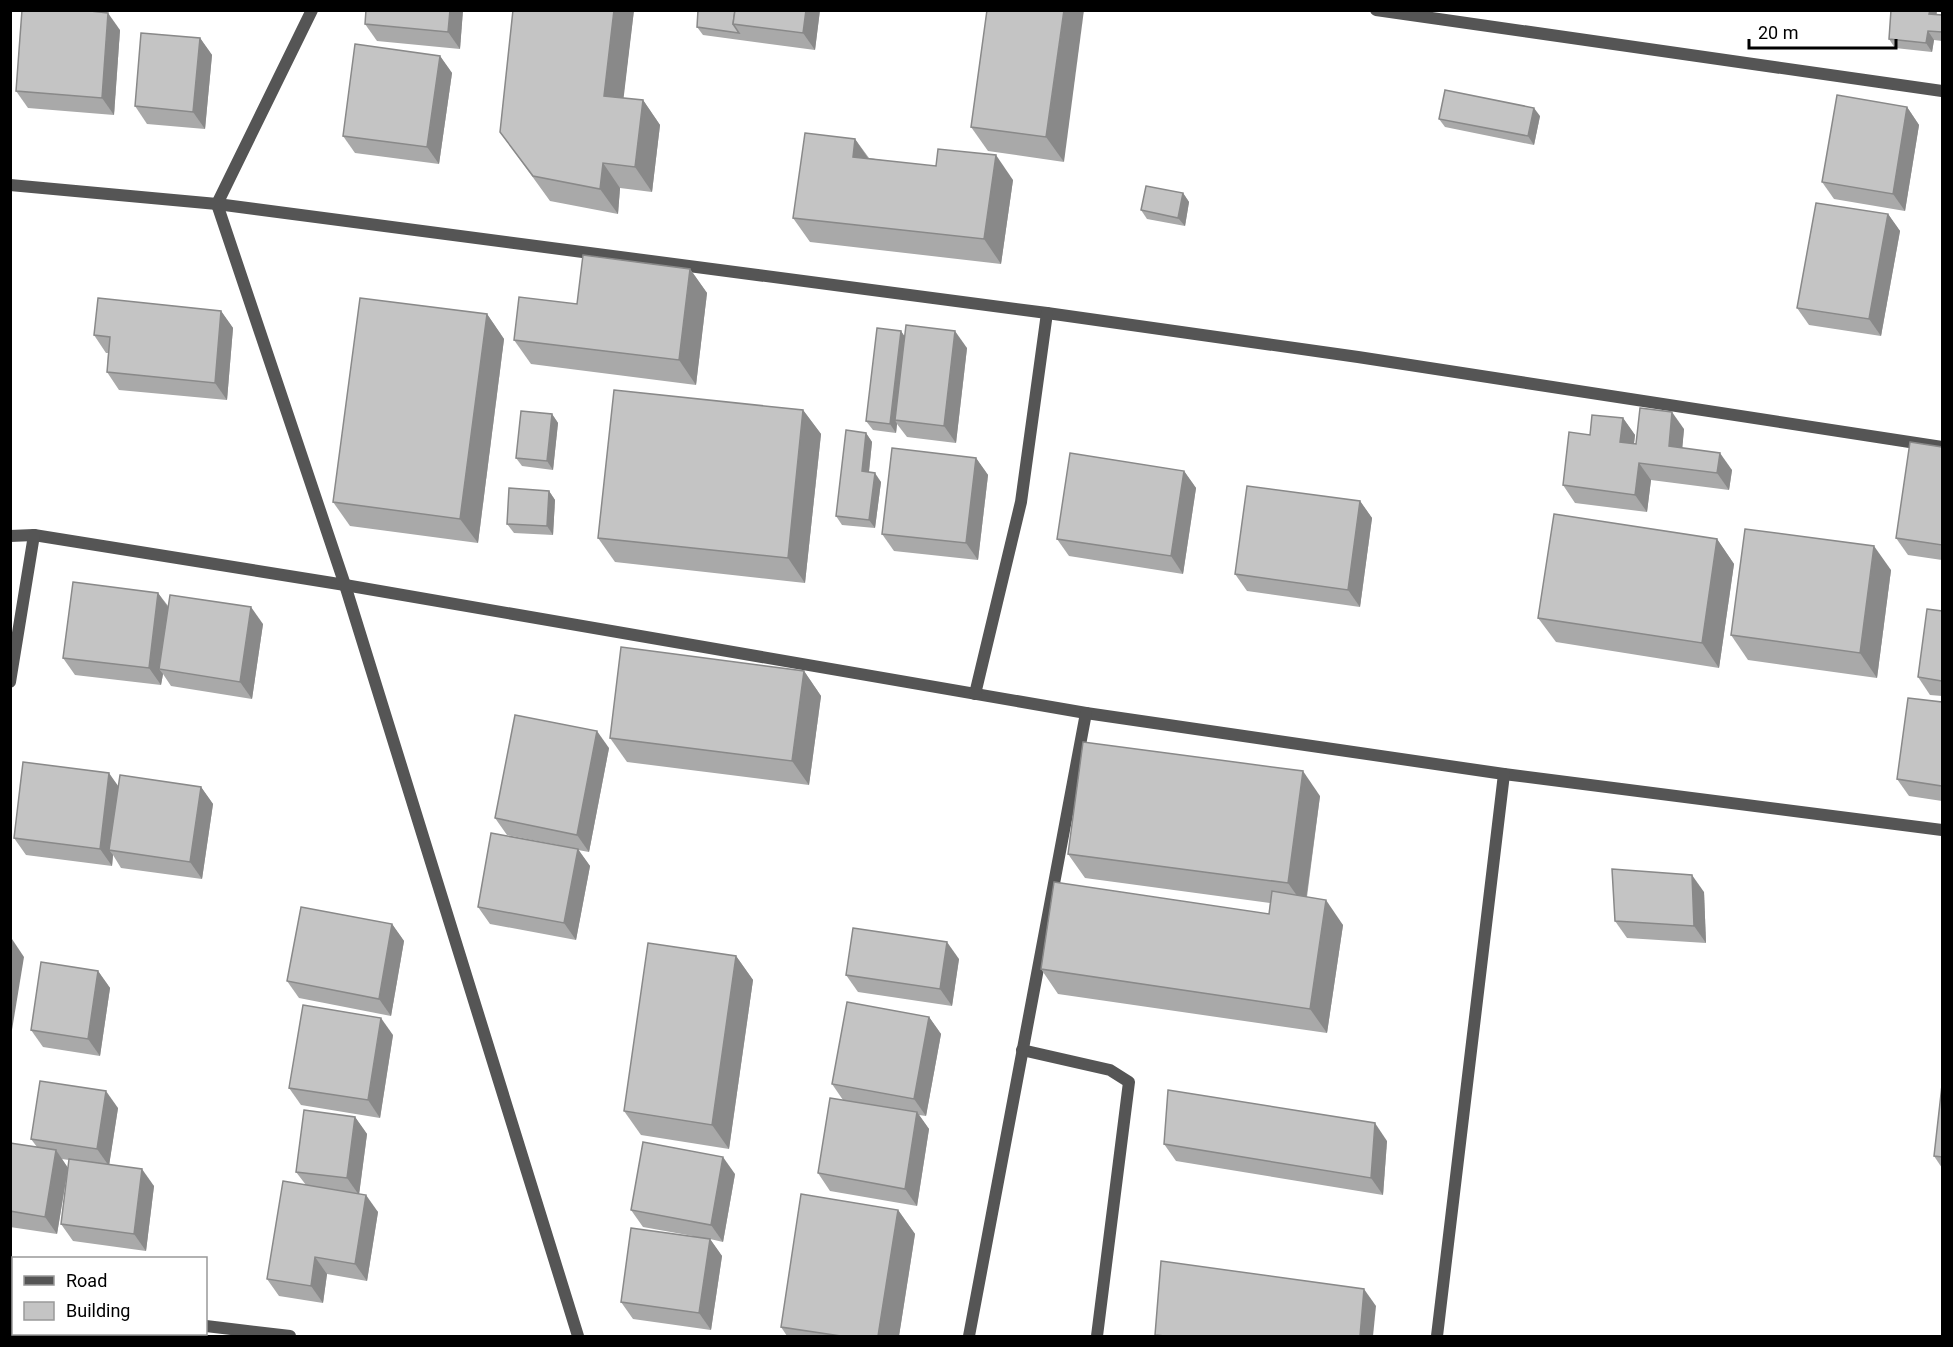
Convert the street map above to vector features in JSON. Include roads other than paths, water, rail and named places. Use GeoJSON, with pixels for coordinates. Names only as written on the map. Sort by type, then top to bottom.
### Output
{"type":"FeatureCollection","features":[{"type":"Feature","properties":{"kind":"street"},"geometry":{"type":"LineString","coordinates":[[312,10],[217,204],[345,585],[578,1336]]}},
{"type":"Feature","properties":{"kind":"street"},"geometry":{"type":"LineString","coordinates":[[1376,10],[1942,91]]}},
{"type":"Feature","properties":{"kind":"street"},"geometry":{"type":"LineString","coordinates":[[10,185],[217,204],[1047,313],[1358,357],[1942,447]]}},
{"type":"Feature","properties":{"kind":"street"},"geometry":{"type":"LineString","coordinates":[[975,694],[1021,502],[1047,313]]}},
{"type":"Feature","properties":{"kind":"street"},"geometry":{"type":"LineString","coordinates":[[10,682],[34,535]]}},
{"type":"Feature","properties":{"kind":"street"},"geometry":{"type":"LineString","coordinates":[[10,536],[34,535],[345,585],[1086,713],[1504,774],[1942,830]]}},
{"type":"Feature","properties":{"kind":"street"},"geometry":{"type":"LineString","coordinates":[[969,1336],[1086,713]]}},
{"type":"Feature","properties":{"kind":"street"},"geometry":{"type":"LineString","coordinates":[[1437,1336],[1504,774]]}},
{"type":"Feature","properties":{"kind":"street"},"geometry":{"type":"LineString","coordinates":[[1022,1050],[1110,1070],[1129,1082],[1097,1336]]}},
{"type":"Feature","properties":{"kind":"street"},"geometry":{"type":"LineString","coordinates":[[207,1326],[290,1336]]}}]}
